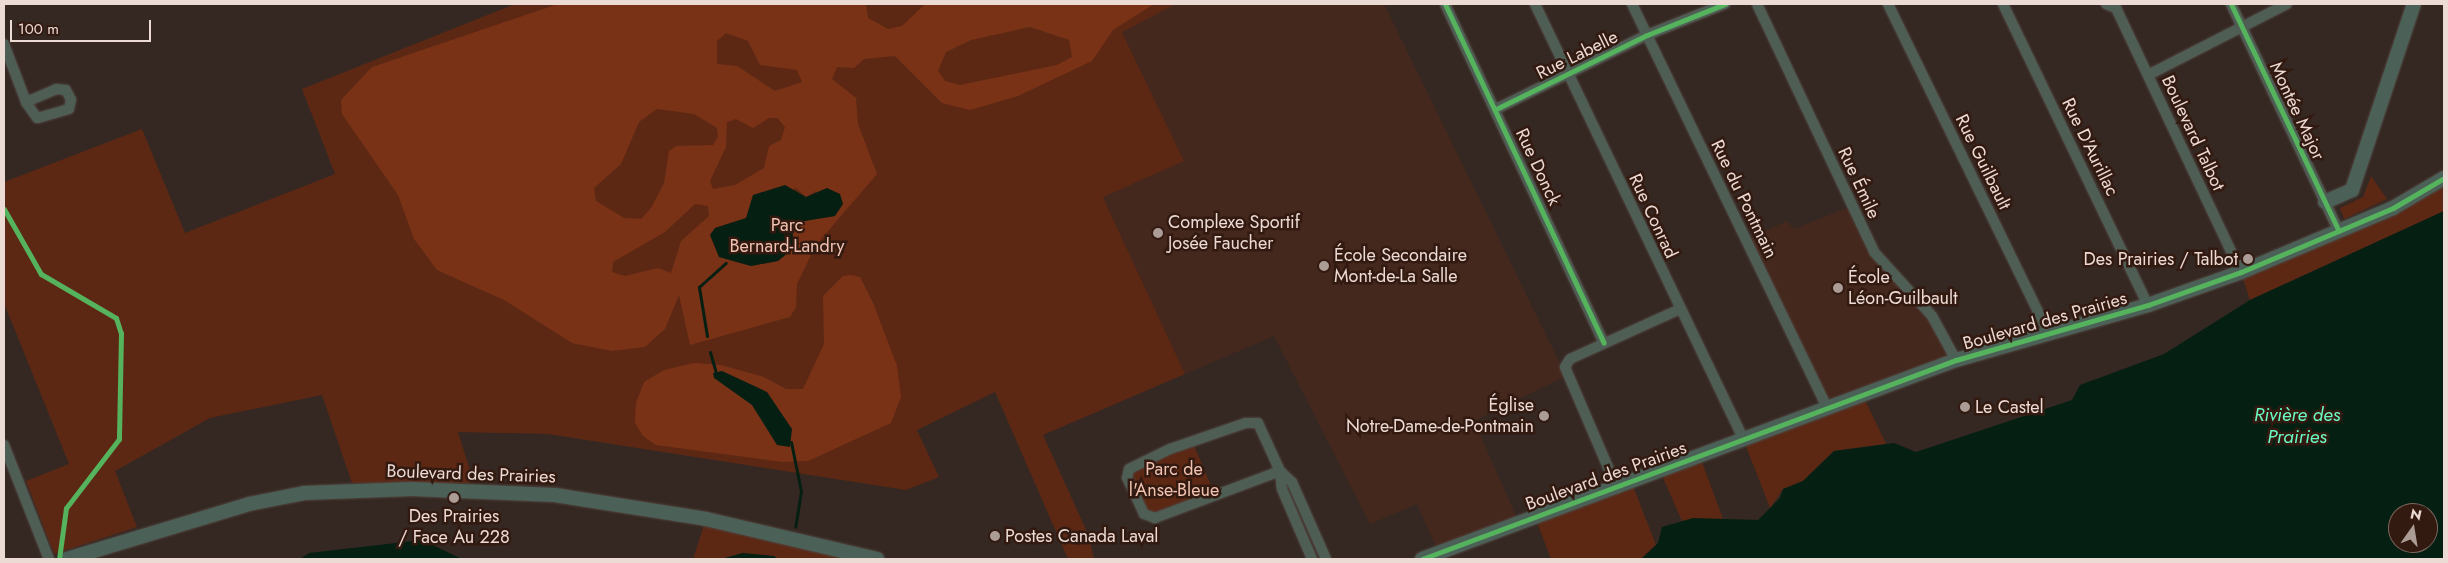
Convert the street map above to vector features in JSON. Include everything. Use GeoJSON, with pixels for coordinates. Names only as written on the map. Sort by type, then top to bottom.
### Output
{"type":"FeatureCollection","features":[{"type":"Feature","properties":{"kind":"street","name":"Rue Donck"},"geometry":{"type":"LineString","coordinates":[[1445,4],[1496,109],[1604,343]]}},
{"type":"Feature","properties":{"kind":"street","name":"Rue Conrad"},"geometry":{"type":"LineString","coordinates":[[1535,4],[1744,441]]}},
{"type":"Feature","properties":{"kind":"street","name":"Rue du Pontmain"},"geometry":{"type":"LineString","coordinates":[[1632,4],[1828,409]]}},
{"type":"Feature","properties":{"kind":"street","name":"Rue Labelle"},"geometry":{"type":"LineString","coordinates":[[1496,109],[1569,75],[1647,35],[1725,4]]}},
{"type":"Feature","properties":{"kind":"street","name":"Rue Émile"},"geometry":{"type":"LineString","coordinates":[[1757,4],[1874,252],[1932,316],[1956,360]]}},
{"type":"Feature","properties":{"kind":"street","name":"Rue Guilbault"},"geometry":{"type":"LineString","coordinates":[[1888,4],[2049,334]]}},
{"type":"Feature","properties":{"kind":"street","name":"Rue D'Aurillac"},"geometry":{"type":"LineString","coordinates":[[2003,4],[2148,305]]}},
{"type":"Feature","properties":{"kind":"street","name":"Boulevard Talbot"},"geometry":{"type":"LineString","coordinates":[[2106,4],[2117,6],[2241,272]]}},
{"type":"Feature","properties":{"kind":"street","name":"Montée Major"},"geometry":{"type":"LineString","coordinates":[[2231,4],[2339,231]]}},
{"type":"Feature","properties":{"kind":"street"},"geometry":{"type":"LineString","coordinates":[[2148,75],[2287,4]]}},
{"type":"Feature","properties":{"kind":"street"},"geometry":{"type":"LineString","coordinates":[[2325,202],[2352,190],[2414,4]]}},
{"type":"Feature","properties":{"kind":"street"},"geometry":{"type":"LineString","coordinates":[[4,44],[26,102]]}},
{"type":"Feature","properties":{"kind":"street","name":"Boulevard des Prairies"},"geometry":{"type":"LineString","coordinates":[[1422,559],[1616,486],[1744,441],[1956,360],[2148,305],[2241,272],[2393,208],[2444,178]]}},
{"type":"Feature","properties":{"kind":"street"},"geometry":{"type":"LineString","coordinates":[[1616,486],[1566,376],[1570,359],[1680,309]]}},
{"type":"Feature","properties":{"kind":"street"},"geometry":{"type":"LineString","coordinates":[[1280,471],[1155,518],[1144,514],[1127,478],[1129,469],[1170,449],[1246,423],[1258,424],[1265,432],[1280,471],[1282,490],[1312,559]]}},
{"type":"Feature","properties":{"kind":"street"},"geometry":{"type":"LineString","coordinates":[[4,445],[49,559]]}},
{"type":"Feature","properties":{"kind":"street"},"geometry":{"type":"LineString","coordinates":[[1280,471],[1292,482],[1326,559]]}},
{"type":"Feature","properties":{"kind":"street","name":"Boulevard des Prairies"},"geometry":{"type":"LineString","coordinates":[[66,559],[248,504],[304,494],[412,489],[555,495],[706,519],[877,559]]}},
{"type":"Feature","properties":{"kind":"shaded area"},"geometry":{"type":"Polygon","coordinates":[[[558,4],[866,4],[868,18],[888,29],[902,26],[925,4],[1154,4],[1113,30],[1092,61],[1018,96],[970,110],[942,103],[895,56],[864,59],[854,68],[837,67],[832,79],[856,98],[858,124],[877,174],[816,245],[797,284],[796,307],[790,317],[690,345],[679,295],[665,329],[645,347],[612,351],[572,343],[504,300],[437,270],[414,239],[398,195],[342,114],[341,100],[372,67],[558,4]],[[1030,27],[971,40],[946,52],[938,71],[945,81],[960,85],[1057,65],[1072,57],[1069,40],[1030,27]],[[726,33],[717,41],[717,64],[737,66],[775,91],[802,82],[797,70],[760,65],[748,41],[726,33]],[[657,109],[639,122],[621,164],[594,188],[596,201],[624,218],[641,219],[651,208],[664,183],[669,151],[676,146],[713,145],[718,137],[717,128],[694,114],[657,109]],[[769,118],[753,128],[736,119],[727,122],[726,147],[710,181],[713,189],[735,185],[764,168],[769,146],[781,140],[785,127],[777,118],[769,118]],[[796,188],[746,218],[715,228],[710,235],[719,257],[751,266],[778,261],[794,248],[792,227],[799,222],[835,216],[816,191],[806,197],[796,188]],[[695,204],[665,232],[613,262],[612,272],[625,276],[658,268],[671,273],[681,241],[709,216],[708,206],[695,204]]]}},
{"type":"Feature","properties":{"kind":"shaded area","name":"École Secondaire Mont-de-La Salle"},"geometry":{"type":"Polygon","coordinates":[[[1176,4],[1384,4],[1566,376],[1474,421],[1519,523],[1439,553],[1417,504],[1370,524],[1274,336],[1185,374],[1103,196],[1184,161],[1122,31],[1176,4]]]}},
{"type":"Feature","properties":{"kind":"shaded area","name":"École Léon-Guilbault"},"geometry":{"type":"Polygon","coordinates":[[[1852,206],[1874,252],[1932,316],[1956,360],[1828,409],[1746,240],[1787,221],[1794,229],[1852,206]]]}},
{"type":"Feature","properties":{"kind":"shaded area"},"geometry":{"type":"Polygon","coordinates":[[[843,276],[860,277],[874,305],[897,366],[901,397],[891,423],[808,461],[782,462],[656,445],[643,436],[635,423],[636,403],[644,382],[664,370],[694,363],[721,365],[764,377],[786,389],[803,389],[824,344],[823,296],[843,276]]]}},
{"type":"Feature","properties":{"kind":"green space","name":"Parc Bernard-Landry"},"geometry":{"type":"Polygon","coordinates":[[[515,4],[1176,4],[1122,32],[1184,161],[1103,197],[1185,374],[1043,435],[1088,534],[1094,559],[1068,559],[995,392],[917,430],[939,477],[906,490],[548,434],[458,432],[474,483],[352,483],[322,395],[210,418],[115,471],[137,527],[54,554],[26,481],[69,464],[4,303],[4,182],[142,129],[185,233],[335,174],[302,89],[515,4]]]}},
{"type":"Feature","properties":{"kind":"green space"},"geometry":{"type":"Polygon","coordinates":[[[2371,176],[2387,199],[2344,219],[2340,208],[2363,197],[2371,176]]]}},
{"type":"Feature","properties":{"kind":"green space"},"geometry":{"type":"Polygon","coordinates":[[[2444,178],[2444,211],[2250,300],[2241,272],[2444,178]]]}},
{"type":"Feature","properties":{"kind":"green space"},"geometry":{"type":"Polygon","coordinates":[[[1863,396],[1886,444],[1834,451],[1803,481],[1783,489],[1770,508],[1744,441],[1863,396]]]}},
{"type":"Feature","properties":{"kind":"green space","name":"Parc de l'Anse-Bleue"},"geometry":{"type":"Polygon","coordinates":[[[1193,443],[1215,495],[1165,517],[1144,514],[1129,469],[1193,443]]]}},
{"type":"Feature","properties":{"kind":"green space"},"geometry":{"type":"Polygon","coordinates":[[[1698,457],[1702,462],[1723,519],[1682,521],[1660,471],[1698,457]]]}},
{"type":"Feature","properties":{"kind":"green space"},"geometry":{"type":"Polygon","coordinates":[[[1631,481],[1656,545],[1641,559],[1551,559],[1535,517],[1631,481]]]}},
{"type":"Feature","properties":{"kind":"green space"},"geometry":{"type":"Polygon","coordinates":[[[706,519],[877,559],[778,559],[743,553],[721,559],[693,559],[706,519]]]}},
{"type":"Feature","properties":{"kind":"water"},"geometry":{"type":"Polygon","coordinates":[[[785,185],[806,197],[827,188],[840,194],[843,204],[835,216],[798,222],[792,227],[794,248],[778,261],[751,266],[719,257],[710,235],[715,228],[746,218],[753,195],[785,185]]]}},
{"type":"Feature","properties":{"kind":"water","name":"Rivière des Prairies"},"geometry":{"type":"Polygon","coordinates":[[[2444,211],[2444,559],[1641,559],[1658,543],[1662,527],[1693,518],[1758,520],[1780,498],[1783,489],[1803,481],[1834,451],[1894,443],[1916,452],[2072,400],[2080,385],[2164,354],[2250,300],[2444,211]]]}},
{"type":"Feature","properties":{"kind":"water"},"geometry":{"type":"Polygon","coordinates":[[[722,371],[767,392],[792,429],[790,447],[777,445],[752,405],[714,378],[713,373],[722,371]]]}},
{"type":"Feature","properties":{"kind":"water"},"geometry":{"type":"Polygon","coordinates":[[[422,540],[462,559],[300,559],[309,553],[422,540]]]}},
{"type":"Feature","properties":{"kind":"water"},"geometry":{"type":"Polygon","coordinates":[[[743,553],[774,556],[778,559],[721,559],[743,553]]]}},
{"type":"Feature","properties":{"kind":"waterway"},"geometry":{"type":"LineString","coordinates":[[707,336],[699,287],[726,263]]}},
{"type":"Feature","properties":{"kind":"waterway"},"geometry":{"type":"LineString","coordinates":[[710,352],[716,373]]}},
{"type":"Feature","properties":{"kind":"waterway"},"geometry":{"type":"LineString","coordinates":[[791,442],[801,491],[795,527]]}},
{"type":"Feature","properties":{"kind":"cycle path"},"geometry":{"type":"LineString","coordinates":[[1445,4],[1604,343]]}},
{"type":"Feature","properties":{"kind":"cycle path"},"geometry":{"type":"LineString","coordinates":[[1496,109],[1647,35],[1725,4]]}},
{"type":"Feature","properties":{"kind":"cycle path"},"geometry":{"type":"LineString","coordinates":[[2231,4],[2339,231]]}},
{"type":"Feature","properties":{"kind":"cycle path"},"geometry":{"type":"LineString","coordinates":[[1422,559],[1956,360],[2148,305],[2241,272],[2393,208],[2444,178]]}},
{"type":"Feature","properties":{"kind":"cycle path"},"geometry":{"type":"LineString","coordinates":[[4,209],[41,274],[116,318],[121,333],[119,439],[66,508],[59,559]]}},
{"type":"Feature","properties":{"kind":"place","name":"Complexe Sportif Josée Faucher"},"geometry":{"type":"Point","coordinates":[1158,233]}},
{"type":"Feature","properties":{"kind":"place","name":"Des Prairies / Talbot"},"geometry":{"type":"Point","coordinates":[2248,259]}},
{"type":"Feature","properties":{"kind":"place","name":"École Secondaire Mont-de-La Salle"},"geometry":{"type":"Point","coordinates":[1324,266]}},
{"type":"Feature","properties":{"kind":"place","name":"École Léon-Guilbault"},"geometry":{"type":"Point","coordinates":[1838,288]}},
{"type":"Feature","properties":{"kind":"place","name":"Le Castel"},"geometry":{"type":"Point","coordinates":[1965,407]}},
{"type":"Feature","properties":{"kind":"place","name":"Église Notre-Dame-de-Pontmain"},"geometry":{"type":"Point","coordinates":[1544,416]}},
{"type":"Feature","properties":{"kind":"place","name":"Des Prairies / Face Au 228"},"geometry":{"type":"Point","coordinates":[454,498]}},
{"type":"Feature","properties":{"kind":"place","name":"Postes Canada Laval"},"geometry":{"type":"Point","coordinates":[995,536]}}]}
